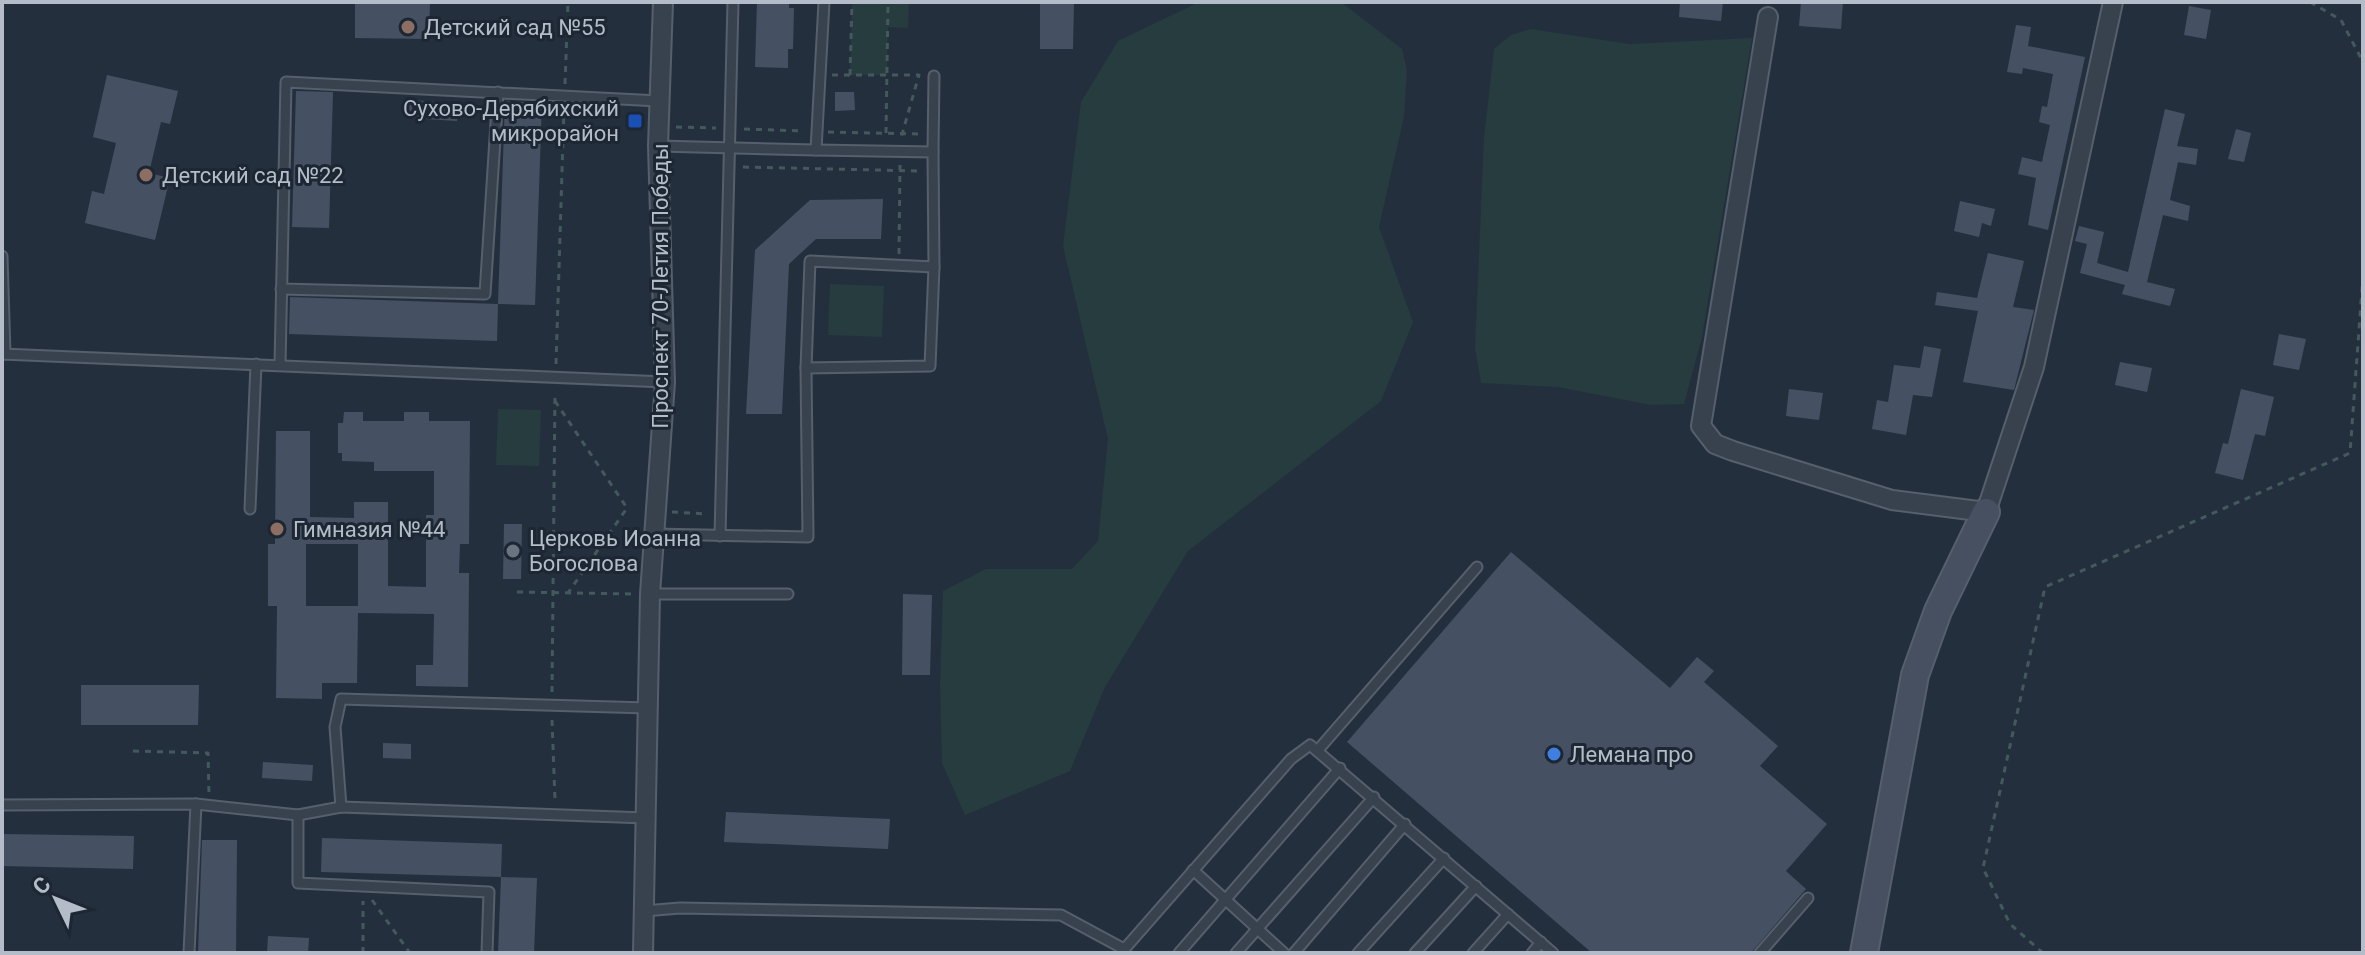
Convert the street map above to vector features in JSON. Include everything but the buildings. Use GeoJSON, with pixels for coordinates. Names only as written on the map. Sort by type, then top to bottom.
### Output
{"type":"FeatureCollection","features":[{"type":"Feature","properties":{"kind":"street","name":"Проспект 70-Летия Победы"},"geometry":{"type":"LineString","coordinates":[[643,953],[650,594],[665,382],[658,146],[663,2]]}},
{"type":"Feature","properties":{"kind":"street"},"geometry":{"type":"LineString","coordinates":[[1864,953],[1915,675],[1938,611],[1986,512],[2034,367],[2113,2]]}},
{"type":"Feature","properties":{"kind":"street"},"geometry":{"type":"LineString","coordinates":[[1769,10],[1701,426],[1715,444],[1733,451],[1892,500],[1986,512]]}},
{"type":"Feature","properties":{"kind":"lane"},"geometry":{"type":"LineString","coordinates":[[720,536],[733,2]]}},
{"type":"Feature","properties":{"kind":"lane"},"geometry":{"type":"LineString","coordinates":[[816,150],[824,2]]}},
{"type":"Feature","properties":{"kind":"lane"},"geometry":{"type":"LineString","coordinates":[[806,368],[930,366],[934,267],[934,76]]}},
{"type":"Feature","properties":{"kind":"lane"},"geometry":{"type":"LineString","coordinates":[[280,365],[286,82],[659,101]]}},
{"type":"Feature","properties":{"kind":"lane"},"geometry":{"type":"LineString","coordinates":[[281,289],[485,294],[498,92]]}},
{"type":"Feature","properties":{"kind":"lane"},"geometry":{"type":"LineString","coordinates":[[658,146],[933,152]]}},
{"type":"Feature","properties":{"kind":"lane"},"geometry":{"type":"LineString","coordinates":[[2,256],[4,354],[665,382]]}},
{"type":"Feature","properties":{"kind":"lane"},"geometry":{"type":"LineString","coordinates":[[654,534],[808,537],[806,368],[810,261],[934,267]]}},
{"type":"Feature","properties":{"kind":"lane"},"geometry":{"type":"LineString","coordinates":[[250,509],[256,364]]}},
{"type":"Feature","properties":{"kind":"lane"},"geometry":{"type":"LineString","coordinates":[[1318,750],[1477,567]]}},
{"type":"Feature","properties":{"kind":"lane"},"geometry":{"type":"LineString","coordinates":[[650,594],[788,594]]}},
{"type":"Feature","properties":{"kind":"lane"},"geometry":{"type":"LineString","coordinates":[[341,807],[335,727],[341,699],[648,708]]}},
{"type":"Feature","properties":{"kind":"lane"},"geometry":{"type":"LineString","coordinates":[[644,911],[885,909],[1061,915],[1122,951],[1291,759],[1310,745],[1553,953]]}},
{"type":"Feature","properties":{"kind":"lane"},"geometry":{"type":"LineString","coordinates":[[1179,953],[1340,768]]}},
{"type":"Feature","properties":{"kind":"lane"},"geometry":{"type":"LineString","coordinates":[[1236,953],[1374,797]]}},
{"type":"Feature","properties":{"kind":"lane"},"geometry":{"type":"LineString","coordinates":[[2,805],[196,804],[298,815],[341,807],[555,812],[646,818]]}},
{"type":"Feature","properties":{"kind":"lane"},"geometry":{"type":"LineString","coordinates":[[189,953],[196,804]]}},
{"type":"Feature","properties":{"kind":"lane"},"geometry":{"type":"LineString","coordinates":[[298,815],[298,883],[489,892],[487,953]]}},
{"type":"Feature","properties":{"kind":"lane"},"geometry":{"type":"LineString","coordinates":[[1294,953],[1405,824]]}},
{"type":"Feature","properties":{"kind":"lane"},"geometry":{"type":"LineString","coordinates":[[1358,953],[1444,858]]}},
{"type":"Feature","properties":{"kind":"lane"},"geometry":{"type":"LineString","coordinates":[[1193,870],[1284,953]]}},
{"type":"Feature","properties":{"kind":"lane"},"geometry":{"type":"LineString","coordinates":[[1415,953],[1476,886]]}},
{"type":"Feature","properties":{"kind":"lane"},"geometry":{"type":"LineString","coordinates":[[1760,953],[1808,898]]}},
{"type":"Feature","properties":{"kind":"lane"},"geometry":{"type":"LineString","coordinates":[[1473,953],[1508,914]]}},
{"type":"Feature","properties":{"kind":"lane"},"geometry":{"type":"LineString","coordinates":[[1532,953],[1541,942]]}},
{"type":"Feature","properties":{"kind":"path"},"geometry":{"type":"LineString","coordinates":[[555,812],[551,705],[555,377],[568,2]]}},
{"type":"Feature","properties":{"kind":"path"},"geometry":{"type":"LineString","coordinates":[[852,2],[850,75],[887,75]]}},
{"type":"Feature","properties":{"kind":"path"},"geometry":{"type":"LineString","coordinates":[[886,133],[888,2]]}},
{"type":"Feature","properties":{"kind":"path"},"geometry":{"type":"LineString","coordinates":[[2310,2],[2341,20],[2363,62]]}},
{"type":"Feature","properties":{"kind":"path"},"geometry":{"type":"LineString","coordinates":[[728,167],[933,171]]}},
{"type":"Feature","properties":{"kind":"path"},"geometry":{"type":"LineString","coordinates":[[2043,953],[2010,924],[1983,868],[2045,587],[2350,453],[2363,275]]}},
{"type":"Feature","properties":{"kind":"path"},"geometry":{"type":"LineString","coordinates":[[555,400],[627,508],[636,509]]}},
{"type":"Feature","properties":{"kind":"path"},"geometry":{"type":"LineString","coordinates":[[568,593],[627,508]]}},
{"type":"Feature","properties":{"kind":"path"},"geometry":{"type":"LineString","coordinates":[[672,512],[720,515]]}},
{"type":"Feature","properties":{"kind":"path"},"geometry":{"type":"LineString","coordinates":[[517,592],[650,594]]}},
{"type":"Feature","properties":{"kind":"path"},"geometry":{"type":"LineString","coordinates":[[133,751],[208,753],[209,805]]}},
{"type":"Feature","properties":{"kind":"path"},"geometry":{"type":"LineString","coordinates":[[363,953],[364,888]]}},
{"type":"Feature","properties":{"kind":"path"},"geometry":{"type":"LineString","coordinates":[[364,888],[410,953]]}},
{"type":"Feature","properties":{"kind":"green space"},"geometry":{"type":"Polygon","coordinates":[[[852,2],[909,2],[908,28],[888,27],[887,75],[850,75],[852,2]]]}},
{"type":"Feature","properties":{"kind":"green space"},"geometry":{"type":"Polygon","coordinates":[[[1199,2],[1341,2],[1402,49],[1407,70],[1404,116],[1379,227],[1413,322],[1381,401],[1188,551],[1105,687],[1070,771],[965,815],[942,763],[940,686],[943,591],[986,569],[1072,569],[1098,541],[1108,439],[1063,246],[1081,102],[1118,41],[1199,2]]]}},
{"type":"Feature","properties":{"kind":"green space"},"geometry":{"type":"Polygon","coordinates":[[[1531,29],[1629,44],[1752,38],[1702,337],[1684,404],[1651,405],[1558,387],[1481,383],[1475,348],[1484,138],[1494,49],[1511,35],[1531,29]]]}},
{"type":"Feature","properties":{"kind":"green space"},"geometry":{"type":"Polygon","coordinates":[[[830,284],[884,286],[882,337],[828,335],[830,284]]]}},
{"type":"Feature","properties":{"kind":"green space"},"geometry":{"type":"Polygon","coordinates":[[[498,409],[541,410],[539,466],[496,465],[498,409]]]}},
{"type":"Feature","properties":{"kind":"place","name":"Детский сад №55"},"geometry":{"type":"Point","coordinates":[408,27]}},
{"type":"Feature","properties":{"kind":"place","name":"Сухово-Дерябихский микрорайон"},"geometry":{"type":"Point","coordinates":[635,121]}},
{"type":"Feature","properties":{"kind":"place","name":"Детский сад №22"},"geometry":{"type":"Point","coordinates":[146,175]}},
{"type":"Feature","properties":{"kind":"place","name":"Гимназия №44"},"geometry":{"type":"Point","coordinates":[277,529]}},
{"type":"Feature","properties":{"kind":"place","name":"Церковь Иоанна Богослова"},"geometry":{"type":"Point","coordinates":[513,551]}},
{"type":"Feature","properties":{"kind":"place","name":"Лемана про"},"geometry":{"type":"Point","coordinates":[1554,754]}}]}
